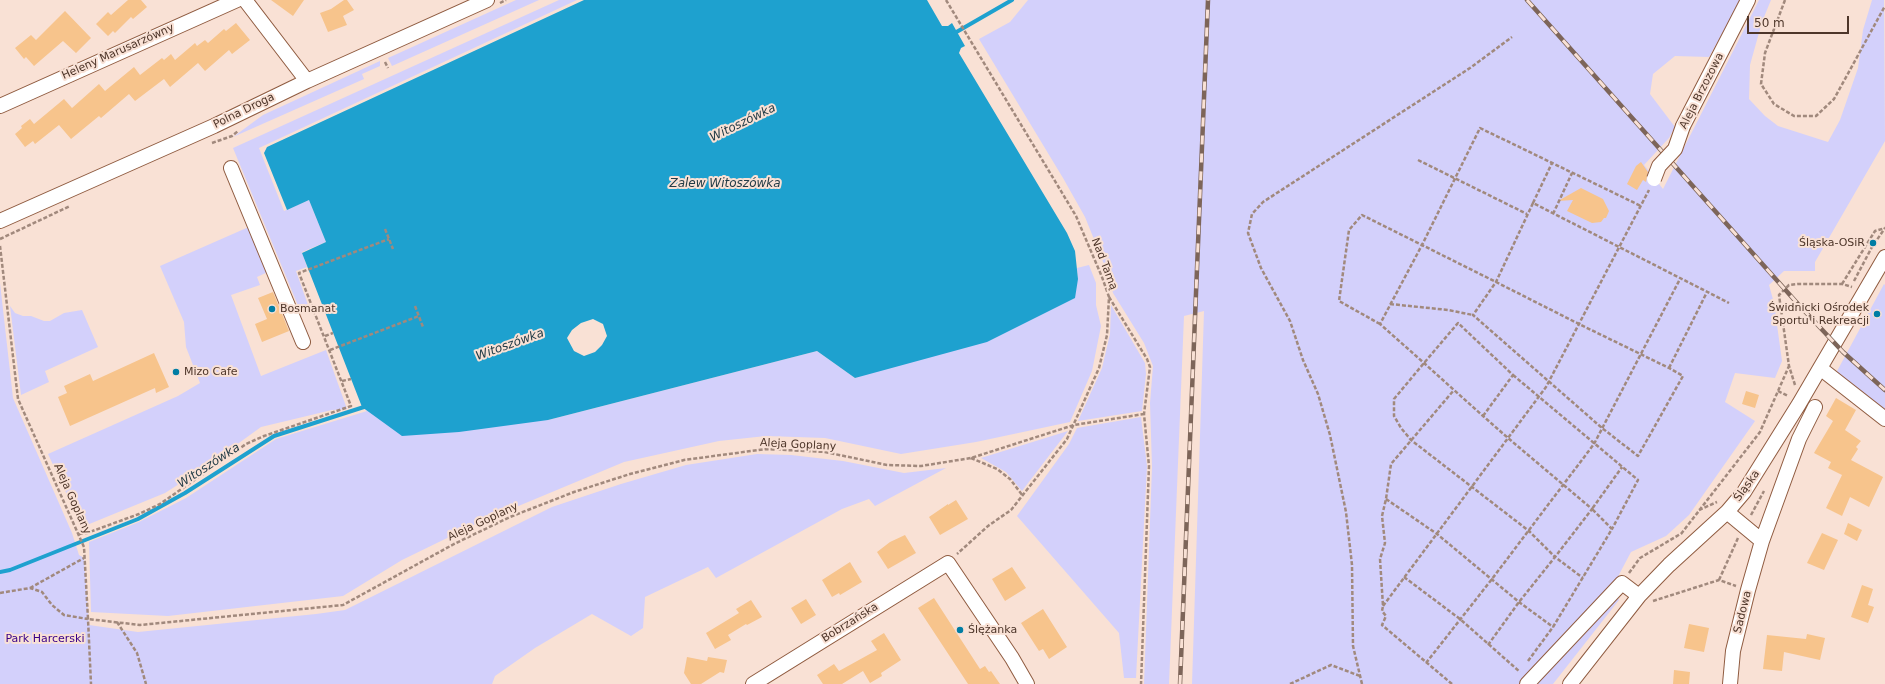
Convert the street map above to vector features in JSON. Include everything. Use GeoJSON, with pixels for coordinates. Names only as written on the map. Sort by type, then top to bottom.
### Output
{"type":"FeatureCollection","features":[{"type":"Feature","properties":{"kind":"street","name":"Heleny Marusarzówny"},"geometry":{"type":"LineString","coordinates":[[0,106],[237,0]]}},
{"type":"Feature","properties":{"kind":"street"},"geometry":{"type":"LineString","coordinates":[[245,0],[307,81]]}},
{"type":"Feature","properties":{"kind":"street","name":"Polna Droga"},"geometry":{"type":"LineString","coordinates":[[0,221],[214,126],[307,81],[488,0]]}},
{"type":"Feature","properties":{"kind":"street","name":"Aleja Brzozowa"},"geometry":{"type":"LineString","coordinates":[[1654,179],[1659,166],[1675,149],[1683,126],[1748,0]]}},
{"type":"Feature","properties":{"kind":"street"},"geometry":{"type":"LineString","coordinates":[[231,168],[303,342]]}},
{"type":"Feature","properties":{"kind":"street","name":"Śląska"},"geometry":{"type":"LineString","coordinates":[[1570,684],[1645,599],[1669,565],[1727,512],[1744,492],[1760,469],[1820,368],[1880,277],[1885,257]]}},
{"type":"Feature","properties":{"kind":"street"},"geometry":{"type":"LineString","coordinates":[[1820,368],[1885,418]]}},
{"type":"Feature","properties":{"kind":"street","name":"Sadowa"},"geometry":{"type":"LineString","coordinates":[[1730,684],[1733,651],[1762,541],[1799,439],[1814,406]]}},
{"type":"Feature","properties":{"kind":"street"},"geometry":{"type":"LineString","coordinates":[[1727,512],[1762,541]]}},
{"type":"Feature","properties":{"kind":"street"},"geometry":{"type":"LineString","coordinates":[[948,563],[1012,658],[1026,684]]}},
{"type":"Feature","properties":{"kind":"street","name":"Bobrzańska"},"geometry":{"type":"LineString","coordinates":[[753,684],[948,563]]}},
{"type":"Feature","properties":{"kind":"street"},"geometry":{"type":"LineString","coordinates":[[1521,678],[1622,583],[1645,599]]}},
{"type":"Feature","properties":{"kind":"path","name":"Nad Tamą"},"geometry":{"type":"LineString","coordinates":[[947,0],[971,43],[1076,216],[1102,276],[1109,297],[1107,335],[1099,368],[1067,439],[1011,510],[988,526],[948,563]]}},
{"type":"Feature","properties":{"kind":"path"},"geometry":{"type":"LineString","coordinates":[[1785,0],[1765,53],[1761,84],[1774,104],[1794,116],[1816,116],[1834,99],[1885,6]]}},
{"type":"Feature","properties":{"kind":"path"},"geometry":{"type":"LineString","coordinates":[[1362,684],[1353,646],[1352,565],[1346,512],[1330,435],[1318,394],[1303,360],[1290,321],[1261,268],[1248,233],[1252,214],[1263,202],[1470,68],[1512,37]]}},
{"type":"Feature","properties":{"kind":"path"},"geometry":{"type":"LineString","coordinates":[[385,62],[388,68]]}},
{"type":"Feature","properties":{"kind":"path"},"geometry":{"type":"LineString","coordinates":[[1380,324],[1422,245],[1480,128],[1641,206]]}},
{"type":"Feature","properties":{"kind":"path"},"geometry":{"type":"LineString","coordinates":[[1418,160],[1527,214]]}},
{"type":"Feature","properties":{"kind":"path"},"geometry":{"type":"LineString","coordinates":[[1473,315],[1496,282],[1552,163]]}},
{"type":"Feature","properties":{"kind":"path"},"geometry":{"type":"LineString","coordinates":[[1553,214],[1572,172]]}},
{"type":"Feature","properties":{"kind":"path"},"geometry":{"type":"LineString","coordinates":[[1383,606],[1508,438],[1549,380],[1620,247],[1654,179]]}},
{"type":"Feature","properties":{"kind":"path"},"geometry":{"type":"LineString","coordinates":[[1533,203],[1729,303]]}},
{"type":"Feature","properties":{"kind":"path"},"geometry":{"type":"LineString","coordinates":[[1390,304],[1448,310],[1473,315],[1602,428],[1638,456],[1683,376],[1362,215],[1349,230],[1339,301],[1380,324],[1508,438],[1592,509],[1612,529]]}},
{"type":"Feature","properties":{"kind":"path"},"geometry":{"type":"LineString","coordinates":[[1855,276],[1872,246],[1885,228]]}},
{"type":"Feature","properties":{"kind":"path"},"geometry":{"type":"LineString","coordinates":[[1842,284],[1875,231],[1885,228]]}},
{"type":"Feature","properties":{"kind":"path"},"geometry":{"type":"LineString","coordinates":[[385,229],[393,250]]}},
{"type":"Feature","properties":{"kind":"path"},"geometry":{"type":"LineString","coordinates":[[79,534],[87,533],[160,504],[246,444],[264,436],[351,406],[325,336],[299,273],[389,239]]}},
{"type":"Feature","properties":{"kind":"path","name":"Aleja Goplany"},"geometry":{"type":"LineString","coordinates":[[0,246],[18,399],[84,548],[88,619],[140,625],[343,605],[454,544],[510,517],[630,474],[684,460],[766,449],[825,452],[887,465],[921,466],[971,458],[1074,425],[1144,414]]}},
{"type":"Feature","properties":{"kind":"path"},"geometry":{"type":"LineString","coordinates":[[1426,663],[1529,531],[1594,444],[1680,278]]}},
{"type":"Feature","properties":{"kind":"path"},"geometry":{"type":"LineString","coordinates":[[1795,387],[1789,366],[1779,295],[1789,285],[1798,284],[1842,284],[1852,287]]}},
{"type":"Feature","properties":{"kind":"path"},"geometry":{"type":"LineString","coordinates":[[1669,368],[1707,292]]}},
{"type":"Feature","properties":{"kind":"path"},"geometry":{"type":"LineString","coordinates":[[1109,297],[1147,359],[1150,367],[1144,414],[1149,466],[1141,684]]}},
{"type":"Feature","properties":{"kind":"path"},"geometry":{"type":"LineString","coordinates":[[314,308],[326,305]]}},
{"type":"Feature","properties":{"kind":"path"},"geometry":{"type":"LineString","coordinates":[[415,306],[423,327]]}},
{"type":"Feature","properties":{"kind":"path"},"geometry":{"type":"LineString","coordinates":[[330,350],[419,316]]}},
{"type":"Feature","properties":{"kind":"path"},"geometry":{"type":"LineString","coordinates":[[1404,577],[1460,619],[1521,678],[1583,578],[1612,529],[1638,480],[1513,375],[1458,323],[1394,399],[1394,416],[1401,428],[1411,440],[1529,531],[1555,557],[1583,578]]}},
{"type":"Feature","properties":{"kind":"path"},"geometry":{"type":"LineString","coordinates":[[325,336],[333,333]]}},
{"type":"Feature","properties":{"kind":"path"},"geometry":{"type":"LineString","coordinates":[[1622,583],[1640,558],[1682,533],[1760,432],[1789,366]]}},
{"type":"Feature","properties":{"kind":"path"},"geometry":{"type":"LineString","coordinates":[[1483,416],[1513,375]]}},
{"type":"Feature","properties":{"kind":"path"},"geometry":{"type":"LineString","coordinates":[[342,381],[351,379]]}},
{"type":"Feature","properties":{"kind":"path"},"geometry":{"type":"LineString","coordinates":[[1452,684],[1382,625],[1386,616],[1382,612],[1383,606],[1380,559],[1385,543],[1382,516],[1391,464],[1454,390]]}},
{"type":"Feature","properties":{"kind":"path"},"geometry":{"type":"LineString","coordinates":[[971,458],[996,469],[1010,479],[1023,496]]}},
{"type":"Feature","properties":{"kind":"path"},"geometry":{"type":"LineString","coordinates":[[1488,645],[1519,602],[1592,509],[1622,467]]}},
{"type":"Feature","properties":{"kind":"path"},"geometry":{"type":"LineString","coordinates":[[1386,499],[1437,534],[1519,602],[1553,627]]}},
{"type":"Feature","properties":{"kind":"path"},"geometry":{"type":"LineString","coordinates":[[0,593],[30,588],[84,558]]}},
{"type":"Feature","properties":{"kind":"path"},"geometry":{"type":"LineString","coordinates":[[1645,599],[1719,580],[1748,590]]}},
{"type":"Feature","properties":{"kind":"path"},"geometry":{"type":"LineString","coordinates":[[30,588],[42,592],[52,605],[64,615],[88,619],[91,684]]}},
{"type":"Feature","properties":{"kind":"path"},"geometry":{"type":"LineString","coordinates":[[117,622],[137,653],[146,684]]}},
{"type":"Feature","properties":{"kind":"path"},"geometry":{"type":"LineString","coordinates":[[1290,684],[1331,666],[1360,676]]}},
{"type":"Feature","properties":{"kind":"green space"},"geometry":{"type":"Polygon","coordinates":[[[516,0],[539,0],[392,66],[388,58],[516,0]]]}},
{"type":"Feature","properties":{"kind":"green space"},"geometry":{"type":"Polygon","coordinates":[[[559,0],[577,0],[259,148],[284,211],[309,200],[326,242],[302,252],[307,267],[296,271],[308,305],[299,308],[233,148],[559,0]]]}},
{"type":"Feature","properties":{"kind":"green space"},"geometry":{"type":"Polygon","coordinates":[[[1028,0],[1741,0],[1709,57],[1675,56],[1653,74],[1650,94],[1675,127],[1669,138],[1644,165],[1663,189],[1759,0],[1771,0],[1762,22],[1750,65],[1749,99],[1765,116],[1778,126],[1828,142],[1840,120],[1858,68],[1863,30],[1872,0],[1884,0],[1885,141],[1815,262],[1815,271],[1784,271],[1769,285],[1774,303],[1782,361],[1775,378],[1735,373],[1725,402],[1755,421],[1689,515],[1666,536],[1631,552],[1613,586],[1619,600],[1553,684],[1192,684],[1204,311],[1184,316],[1169,684],[1144,684],[1152,467],[1150,403],[1153,366],[1144,343],[1113,293],[1106,269],[1085,217],[979,39],[1010,22],[1028,0]]]}},
{"type":"Feature","properties":{"kind":"green space"},"geometry":{"type":"Polygon","coordinates":[[[380,61],[380,66],[362,74],[364,79],[233,137],[263,115],[380,61]]]}},
{"type":"Feature","properties":{"kind":"green space"},"geometry":{"type":"Polygon","coordinates":[[[251,226],[270,271],[257,277],[260,285],[231,295],[261,376],[326,350],[347,409],[332,410],[261,427],[232,448],[220,460],[201,470],[165,493],[82,527],[48,454],[178,396],[200,383],[186,347],[184,322],[160,266],[251,226]]]}},
{"type":"Feature","properties":{"kind":"green space"},"geometry":{"type":"Polygon","coordinates":[[[1089,265],[1096,283],[1096,305],[1101,326],[1092,371],[1070,422],[976,442],[901,454],[825,438],[766,436],[719,441],[624,462],[480,522],[402,560],[343,596],[168,616],[91,612],[89,542],[139,522],[186,498],[276,439],[367,411],[362,407],[548,420],[817,351],[855,378],[1078,279],[1077,268],[1089,265]]]}},
{"type":"Feature","properties":{"kind":"green space","name":"Park Harcerski"},"geometry":{"type":"Polygon","coordinates":[[[0,283],[13,398],[72,533],[79,555],[84,558],[89,625],[138,632],[345,610],[552,507],[621,484],[686,465],[757,454],[791,455],[843,461],[904,473],[946,468],[875,506],[869,499],[842,509],[716,578],[708,567],[645,597],[643,628],[631,636],[592,614],[535,648],[495,676],[492,684],[0,684],[0,283]]]}},
{"type":"Feature","properties":{"kind":"green space"},"geometry":{"type":"Polygon","coordinates":[[[1884,284],[1885,285],[1885,411],[1836,373],[1884,284]]]}},
{"type":"Feature","properties":{"kind":"green space"},"geometry":{"type":"Polygon","coordinates":[[[1111,305],[1145,363],[1146,374],[1142,411],[1078,421],[1102,368],[1110,334],[1111,305]]]}},
{"type":"Feature","properties":{"kind":"green space"},"geometry":{"type":"Polygon","coordinates":[[[10,306],[15,313],[23,316],[31,316],[44,321],[50,321],[64,313],[82,310],[98,347],[45,371],[49,382],[21,395],[10,306]]]}},
{"type":"Feature","properties":{"kind":"green space"},"geometry":{"type":"Polygon","coordinates":[[[1141,417],[1147,466],[1136,678],[1124,678],[1119,633],[1017,516],[1069,444],[1077,428],[1141,417]]]}},
{"type":"Feature","properties":{"kind":"green space"},"geometry":{"type":"Polygon","coordinates":[[[1068,431],[1022,491],[1006,472],[981,458],[1068,431]]]}},
{"type":"Feature","properties":{"kind":"water","name":"Zalew Witoszówka"},"geometry":{"type":"Polygon","coordinates":[[[584,0],[927,0],[942,26],[948,26],[952,23],[965,46],[961,48],[959,53],[1067,233],[1075,251],[1078,279],[1075,298],[987,342],[855,378],[817,351],[548,420],[459,432],[402,436],[362,407],[302,253],[326,242],[309,200],[287,210],[264,153],[267,147],[584,0]],[[593,319],[581,323],[572,330],[567,338],[574,351],[584,356],[595,352],[602,345],[607,336],[603,324],[593,319]]]}},
{"type":"Feature","properties":{"kind":"building"},"geometry":{"type":"Polygon","coordinates":[[[128,0],[141,0],[147,7],[133,19],[131,17],[115,33],[113,31],[108,36],[96,24],[108,12],[111,15],[128,0]]]}},
{"type":"Feature","properties":{"kind":"building"},"geometry":{"type":"Polygon","coordinates":[[[271,0],[304,0],[293,16],[271,0]]]}},
{"type":"Feature","properties":{"kind":"building"},"geometry":{"type":"Polygon","coordinates":[[[344,0],[347,0],[354,10],[343,16],[347,25],[328,32],[320,13],[331,9],[344,0]]]}},
{"type":"Feature","properties":{"kind":"building"},"geometry":{"type":"Polygon","coordinates":[[[65,11],[91,38],[76,53],[63,41],[34,66],[26,57],[24,59],[15,48],[31,35],[36,40],[65,11]]]}},
{"type":"Feature","properties":{"kind":"building"},"geometry":{"type":"Polygon","coordinates":[[[236,23],[250,40],[232,54],[229,50],[205,71],[198,63],[170,87],[164,79],[135,101],[129,94],[101,118],[99,116],[71,139],[59,125],[35,144],[33,141],[25,147],[15,134],[22,128],[21,126],[30,119],[34,124],[64,99],[72,108],[99,84],[105,91],[134,67],[140,75],[162,58],[164,60],[171,54],[175,60],[195,43],[197,46],[205,40],[208,43],[224,29],[226,31],[236,23]]]}},
{"type":"Feature","properties":{"kind":"building"},"geometry":{"type":"Polygon","coordinates":[[[1641,162],[1648,172],[1646,182],[1643,180],[1637,190],[1627,184],[1636,166],[1641,162]]]}},
{"type":"Feature","properties":{"kind":"building"},"geometry":{"type":"Polygon","coordinates":[[[1581,188],[1603,199],[1609,211],[1606,218],[1604,218],[1601,222],[1592,223],[1567,211],[1573,200],[1558,201],[1581,188]]]}},
{"type":"Feature","properties":{"kind":"building","name":"Bosmanat"},"geometry":{"type":"Polygon","coordinates":[[[273,292],[289,331],[262,342],[255,324],[267,319],[258,298],[273,292]]]}},
{"type":"Feature","properties":{"kind":"building"},"geometry":{"type":"Polygon","coordinates":[[[154,353],[169,387],[156,393],[155,388],[70,426],[58,397],[67,393],[64,386],[90,374],[93,381],[154,353]]]}},
{"type":"Feature","properties":{"kind":"building"},"geometry":{"type":"Polygon","coordinates":[[[1746,391],[1759,395],[1755,408],[1742,404],[1746,391]]]}},
{"type":"Feature","properties":{"kind":"building"},"geometry":{"type":"Polygon","coordinates":[[[1836,398],[1856,410],[1845,430],[1861,441],[1856,447],[1858,449],[1851,460],[1883,477],[1869,507],[1850,497],[1842,516],[1826,508],[1842,475],[1828,468],[1831,462],[1814,453],[1833,421],[1826,416],[1836,398]]]}},
{"type":"Feature","properties":{"kind":"building"},"geometry":{"type":"Polygon","coordinates":[[[956,500],[968,519],[940,535],[929,517],[956,500]]]}},
{"type":"Feature","properties":{"kind":"building"},"geometry":{"type":"Polygon","coordinates":[[[1848,523],[1862,530],[1857,541],[1844,534],[1848,523]]]}},
{"type":"Feature","properties":{"kind":"building"},"geometry":{"type":"Polygon","coordinates":[[[1822,533],[1838,540],[1824,570],[1807,563],[1822,533]]]}},
{"type":"Feature","properties":{"kind":"building"},"geometry":{"type":"Polygon","coordinates":[[[905,535],[916,553],[888,569],[877,552],[890,542],[905,535]]]}},
{"type":"Feature","properties":{"kind":"building"},"geometry":{"type":"Polygon","coordinates":[[[850,562],[862,582],[840,595],[839,593],[832,597],[822,580],[850,562]]]}},
{"type":"Feature","properties":{"kind":"building"},"geometry":{"type":"Polygon","coordinates":[[[1012,567],[1026,588],[1005,601],[992,579],[1012,567]]]}},
{"type":"Feature","properties":{"kind":"building"},"geometry":{"type":"Polygon","coordinates":[[[1862,585],[1873,589],[1868,605],[1874,607],[1868,623],[1851,617],[1862,585]]]}},
{"type":"Feature","properties":{"kind":"building"},"geometry":{"type":"Polygon","coordinates":[[[934,598],[980,669],[985,666],[989,672],[991,671],[1000,684],[968,684],[918,608],[934,598]]]}},
{"type":"Feature","properties":{"kind":"building"},"geometry":{"type":"Polygon","coordinates":[[[806,599],[816,615],[801,624],[791,608],[806,599]]]}},
{"type":"Feature","properties":{"kind":"building"},"geometry":{"type":"Polygon","coordinates":[[[751,600],[762,617],[747,625],[746,624],[728,635],[731,640],[715,649],[706,633],[739,613],[736,609],[751,600]]]}},
{"type":"Feature","properties":{"kind":"building"},"geometry":{"type":"Polygon","coordinates":[[[1043,609],[1067,647],[1049,659],[1043,649],[1039,651],[1021,623],[1043,609]]]}},
{"type":"Feature","properties":{"kind":"building"},"geometry":{"type":"Polygon","coordinates":[[[1689,624],[1709,628],[1704,652],[1684,648],[1689,624]]]}},
{"type":"Feature","properties":{"kind":"building"},"geometry":{"type":"Polygon","coordinates":[[[884,633],[901,660],[881,673],[882,676],[870,683],[863,671],[842,684],[823,684],[817,675],[834,664],[839,671],[877,650],[871,641],[884,633]]]}},
{"type":"Feature","properties":{"kind":"building"},"geometry":{"type":"Polygon","coordinates":[[[1807,634],[1825,638],[1820,660],[1784,652],[1782,671],[1763,669],[1767,635],[1806,639],[1807,634]]]}},
{"type":"Feature","properties":{"kind":"building"},"geometry":{"type":"Polygon","coordinates":[[[687,657],[707,661],[708,657],[727,660],[724,673],[720,672],[701,684],[691,684],[684,673],[687,657]]]}},
{"type":"Feature","properties":{"kind":"building"},"geometry":{"type":"Polygon","coordinates":[[[1674,670],[1690,672],[1689,684],[1673,684],[1674,670]]]}},
{"type":"Feature","properties":{"kind":"waterway","name":"Witoszówka"},"geometry":{"type":"LineString","coordinates":[[953,34],[1012,0]]}},
{"type":"Feature","properties":{"kind":"waterway","name":"Witoszówka"},"geometry":{"type":"LineString","coordinates":[[0,572],[10,570],[138,519],[185,493],[274,436],[367,406]]}},
{"type":"Feature","properties":{"kind":"railway"},"geometry":{"type":"LineString","coordinates":[[1180,684],[1208,0]]}},
{"type":"Feature","properties":{"kind":"railway"},"geometry":{"type":"LineString","coordinates":[[1527,0],[1798,304],[1843,352],[1885,390]]}},
{"type":"Feature","properties":{"kind":"place","name":"Śląska-OSiR"},"geometry":{"type":"Point","coordinates":[1873,243]}},
{"type":"Feature","properties":{"kind":"place","name":"Bosmanat"},"geometry":{"type":"Point","coordinates":[272,309]}},
{"type":"Feature","properties":{"kind":"place","name":"Świdnicki Ośrodek Sportu i Rekreacji"},"geometry":{"type":"Point","coordinates":[1877,314]}},
{"type":"Feature","properties":{"kind":"place","name":"Mizo Cafe"},"geometry":{"type":"Point","coordinates":[176,372]}},
{"type":"Feature","properties":{"kind":"place","name":"Ślężanka"},"geometry":{"type":"Point","coordinates":[960,630]}}]}
